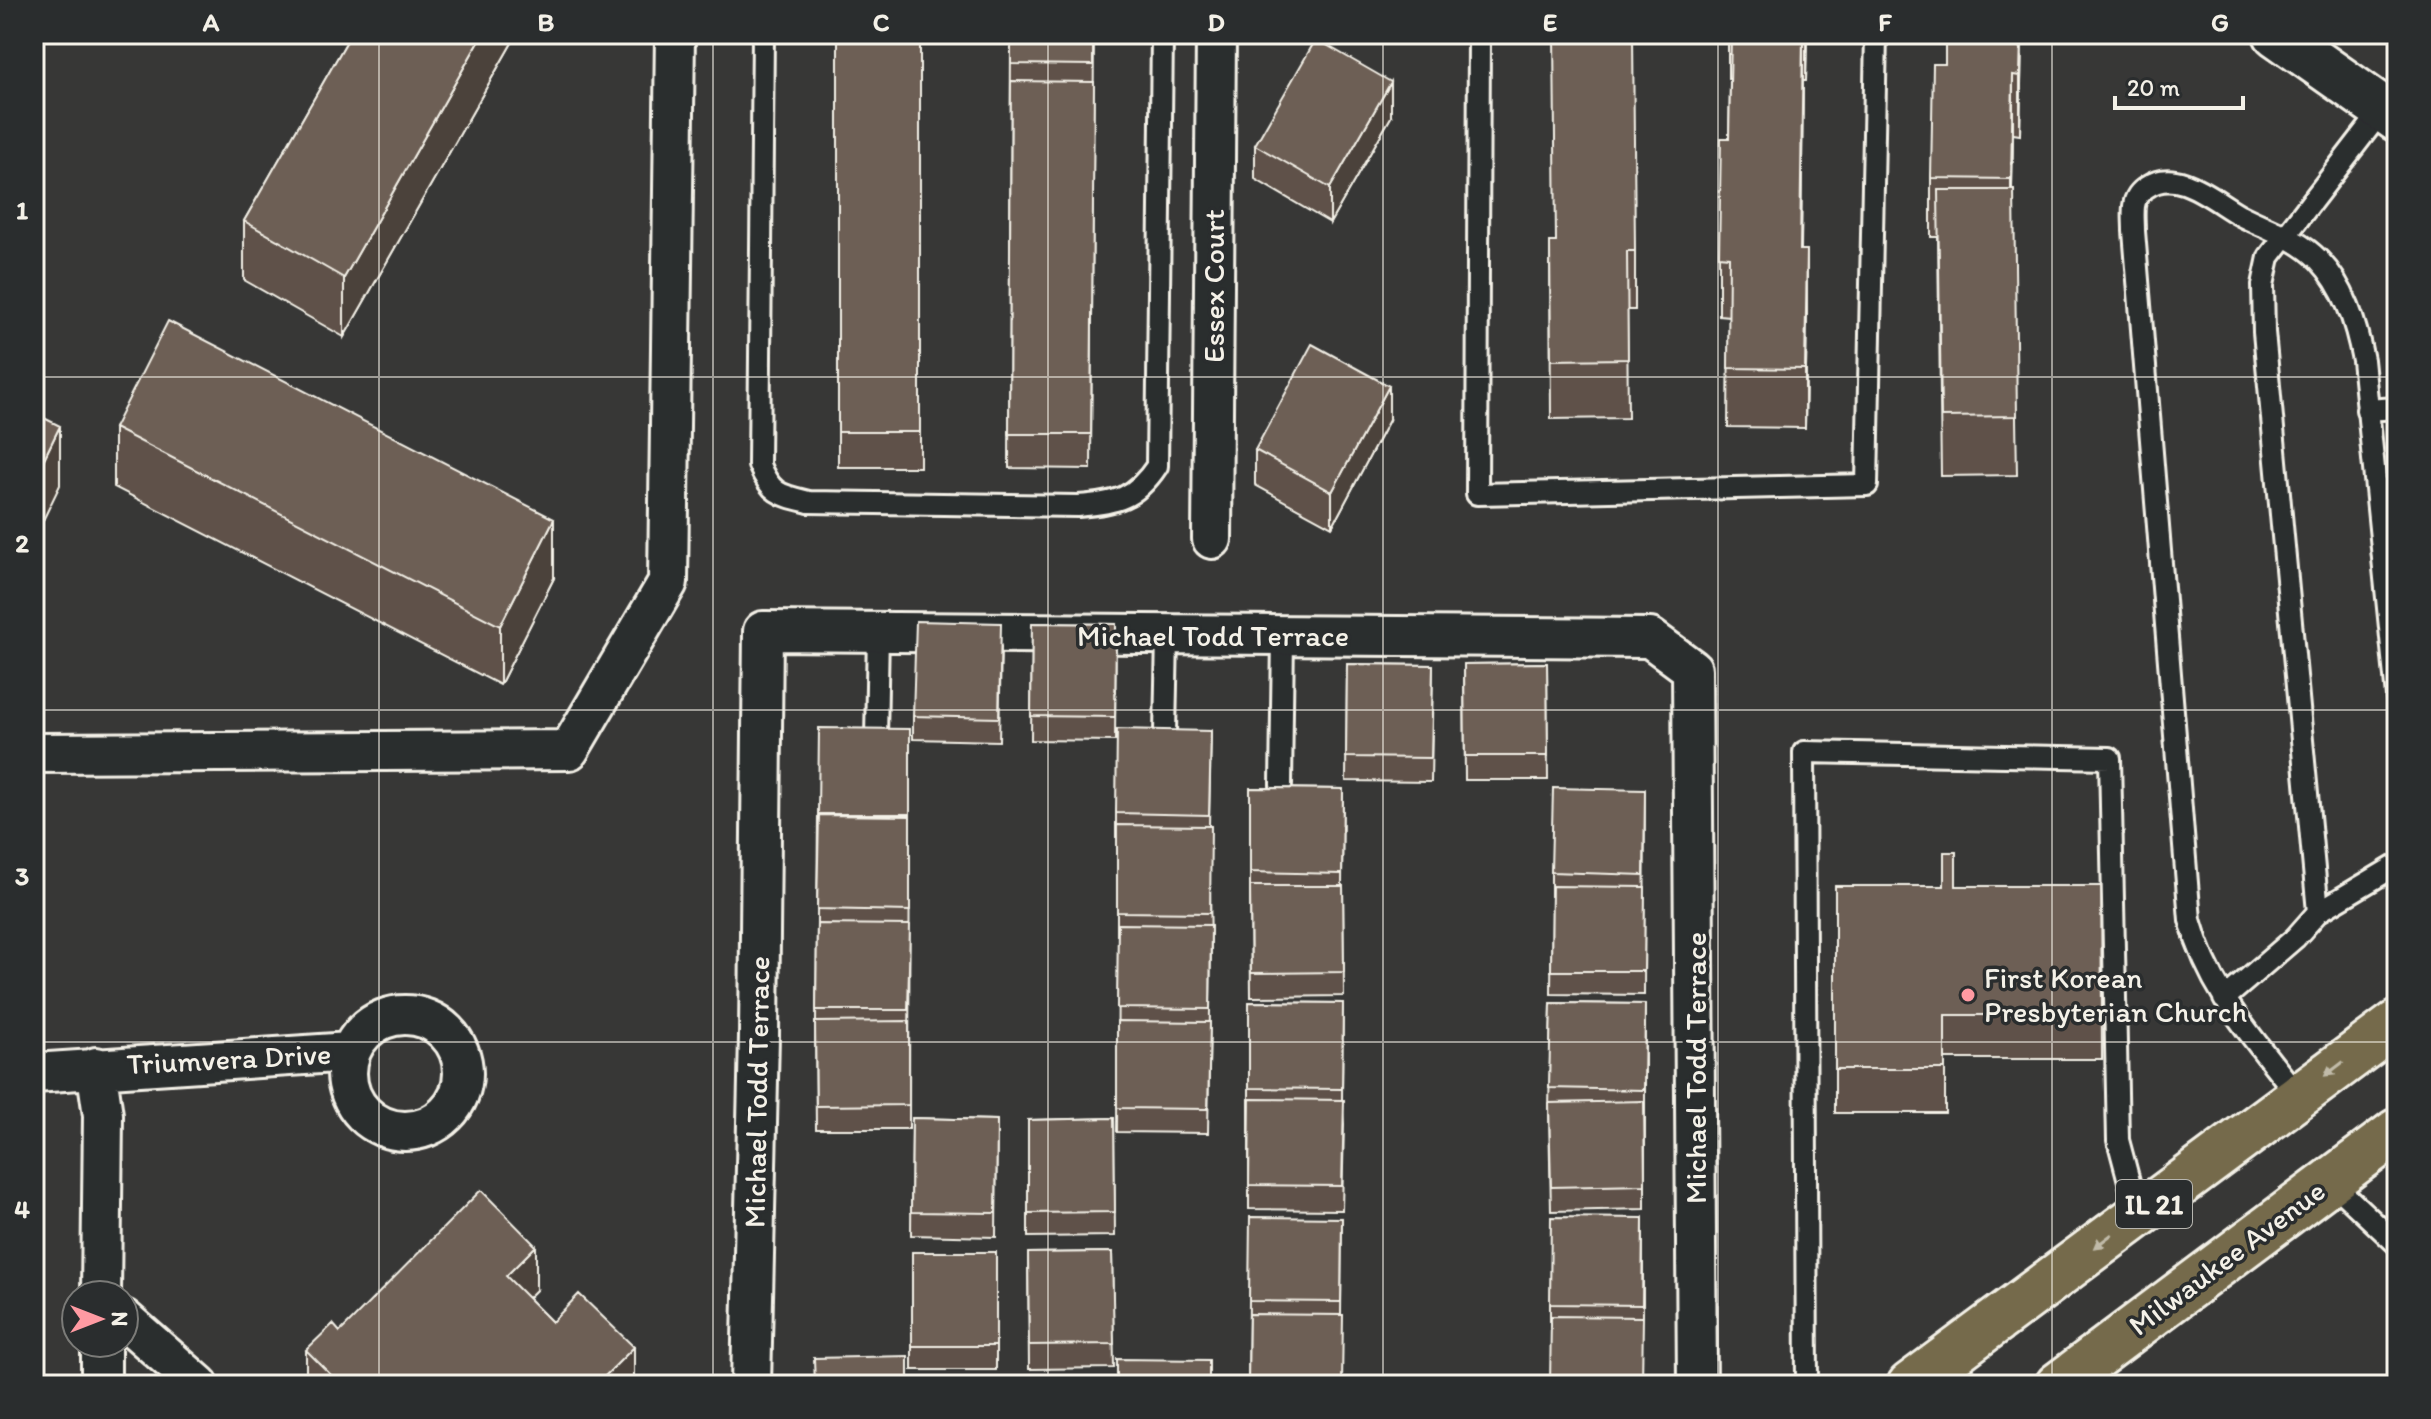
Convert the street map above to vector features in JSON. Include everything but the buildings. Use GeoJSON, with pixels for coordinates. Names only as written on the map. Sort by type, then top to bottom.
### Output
{"type":"FeatureCollection","features":[{"type":"Feature","properties":{"kind":"main road"},"geometry":{"type":"LineString","coordinates":[[2276,34],[2390,114]]}},
{"type":"Feature","properties":{"kind":"main road","name":"IL 21"},"geometry":{"type":"LineString","coordinates":[[1910,1385],[2397,1023]]}},
{"type":"Feature","properties":{"kind":"main road","name":"Milwaukee Avenue"},"geometry":{"type":"LineString","coordinates":[[2058,1385],[2397,1131]]}},
{"type":"Feature","properties":{"kind":"street"},"geometry":{"type":"LineString","coordinates":[[34,753],[569,750],[668,582],[675,34]]}},
{"type":"Feature","properties":{"kind":"street","name":"Essex Court"},"geometry":{"type":"LineString","coordinates":[[1212,539],[1216,34]]}},
{"type":"Feature","properties":{"kind":"street","name":"Michael Todd Terrace"},"geometry":{"type":"LineString","coordinates":[[751,1385],[759,1051],[763,631],[1650,638],[1692,669],[1697,1385]]}},
{"type":"Feature","properties":{"kind":"street","name":"Triumvera Drive"},"geometry":{"type":"LineString","coordinates":[[101,1279],[103,1115],[96,1067],[350,1052]]}},
{"type":"Feature","properties":{"kind":"street"},"geometry":{"type":"LineString","coordinates":[[34,1073],[96,1067]]}},
{"type":"Feature","properties":{"kind":"street"},"geometry":{"type":"LineString","coordinates":[[140,1333],[199,1385]]}},
{"type":"Feature","properties":{"kind":"street"},"geometry":{"type":"LineString","coordinates":[[101,1359],[101,1385]]}},
{"type":"Feature","properties":{"kind":"lane"},"geometry":{"type":"LineString","coordinates":[[763,34],[759,465],[768,486],[782,495],[809,502],[1078,506],[1107,504],[1128,496],[1144,486],[1157,466],[1162,34]]}},
{"type":"Feature","properties":{"kind":"lane"},"geometry":{"type":"LineString","coordinates":[[1479,34],[1477,494],[1867,485],[1876,34]]}},
{"type":"Feature","properties":{"kind":"lane"},"geometry":{"type":"LineString","coordinates":[[2318,912],[2264,332],[2263,285],[2269,257],[2284,236],[2390,114]]}},
{"type":"Feature","properties":{"kind":"lane"},"geometry":{"type":"LineString","coordinates":[[2298,1096],[2224,999],[2199,953],[2190,920],[2134,231],[2134,205],[2140,192],[2160,179],[2182,182],[2296,241],[2320,261],[2355,320],[2361,349],[2397,697]]}},
{"type":"Feature","properties":{"kind":"lane"},"geometry":{"type":"LineString","coordinates":[[2367,410],[2397,408]]}},
{"type":"Feature","properties":{"kind":"lane"},"geometry":{"type":"LineString","coordinates":[[876,738],[878,632]]}},
{"type":"Feature","properties":{"kind":"lane"},"geometry":{"type":"LineString","coordinates":[[1165,733],[1167,636]]}},
{"type":"Feature","properties":{"kind":"lane"},"geometry":{"type":"LineString","coordinates":[[1281,785],[1283,636]]}},
{"type":"Feature","properties":{"kind":"lane"},"geometry":{"type":"LineString","coordinates":[[1807,1385],[1804,752],[2110,758],[2118,1140],[2138,1215]]}},
{"type":"Feature","properties":{"kind":"lane"},"geometry":{"type":"LineString","coordinates":[[2224,999],[2295,938],[2318,912],[2397,865]]}},
{"type":"Feature","properties":{"kind":"lane"},"geometry":{"type":"LineString","coordinates":[[2330,1181],[2397,1244]]}},
{"type":"Feature","properties":{"kind":"place","name":"First Korean Presbyterian Church"},"geometry":{"type":"Point","coordinates":[1968,995]}}]}
